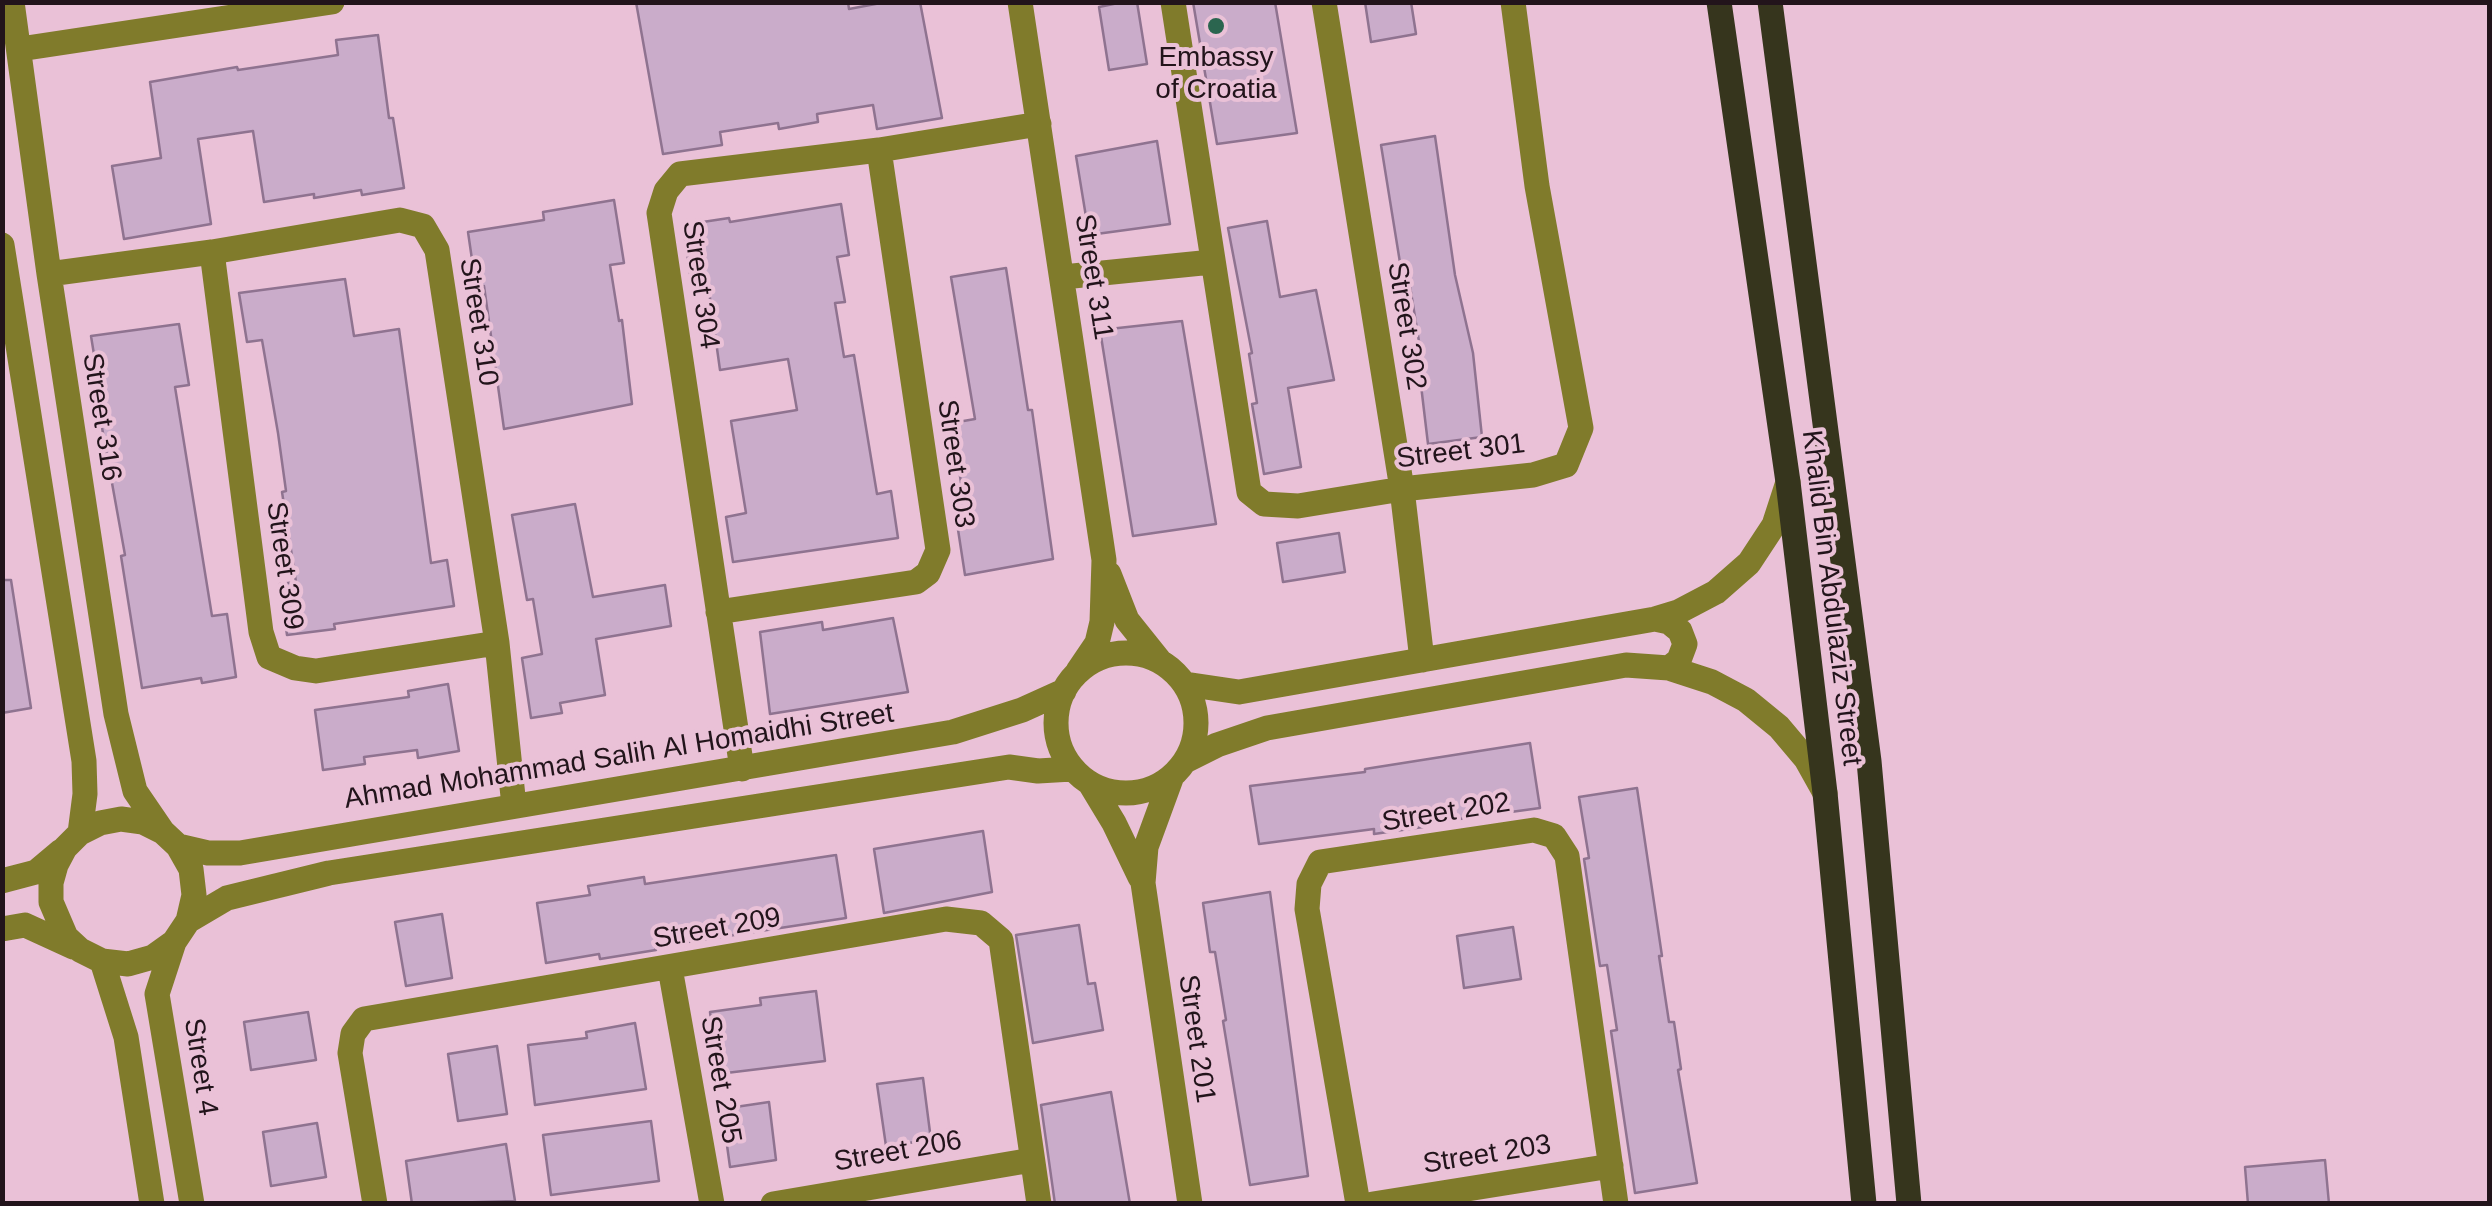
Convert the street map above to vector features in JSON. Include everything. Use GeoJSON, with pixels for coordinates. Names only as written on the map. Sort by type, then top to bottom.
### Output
{"type":"FeatureCollection","features":[{"type":"Feature","properties":{"kind":"main road","name":"Khalid Bin Abdulaziz Street"},"geometry":{"type":"LineString","coordinates":[[1719,2],[1788,482],[1825,792],[1864,1204]]}},
{"type":"Feature","properties":{"kind":"main road","name":"Khalid Bin Abdulaziz Street"},"geometry":{"type":"LineString","coordinates":[[1770,2],[1869,762],[1909,1204]]}},
{"type":"Feature","properties":{"kind":"street","name":"Street 316"},"geometry":{"type":"LineString","coordinates":[[12,2],[116,714],[136,791],[170,838]]}},
{"type":"Feature","properties":{"kind":"street"},"geometry":{"type":"LineString","coordinates":[[20,48],[176,14],[332,2]]}},
{"type":"Feature","properties":{"kind":"street","name":"Street 311"},"geometry":{"type":"LineString","coordinates":[[1020,2],[1104,560],[1102,622],[1097,643],[1071,681]]}},
{"type":"Feature","properties":{"kind":"street","name":"Street 301"},"geometry":{"type":"LineString","coordinates":[[1172,2],[1249,492],[1264,504],[1298,506],[1402,489],[1533,475],[1566,465],[1581,428],[1537,186],[1512,2]]}},
{"type":"Feature","properties":{"kind":"street","name":"Street 302"},"geometry":{"type":"LineString","coordinates":[[1324,2],[1402,489],[1422,660]]}},
{"type":"Feature","properties":{"kind":"street","name":"Street 304"},"geometry":{"type":"LineString","coordinates":[[742,769],[659,213],[666,191],[680,174],[879,150],[1039,124]]}},
{"type":"Feature","properties":{"kind":"street","name":"Street 303"},"geometry":{"type":"LineString","coordinates":[[718,612],[916,582],[928,573],[938,550],[879,150]]}},
{"type":"Feature","properties":{"kind":"street","name":"Street 310"},"geometry":{"type":"LineString","coordinates":[[49,274],[212,252],[400,220],[423,226],[437,250],[497,643],[514,806]]}},
{"type":"Feature","properties":{"kind":"street"},"geometry":{"type":"LineString","coordinates":[[2,245],[5,286],[84,761],[85,794],[72,841],[51,883],[51,902],[66,937],[91,956],[126,1037],[152,1204]]}},
{"type":"Feature","properties":{"kind":"street","name":"Street 309"},"geometry":{"type":"LineString","coordinates":[[212,252],[260,632],[269,657],[316,672],[497,643]]}},
{"type":"Feature","properties":{"kind":"street"},"geometry":{"type":"LineString","coordinates":[[1063,276],[1212,262]]}},
{"type":"Feature","properties":{"kind":"street"},"geometry":{"type":"LineString","coordinates":[[1184,684],[1239,692],[1655,620],[1716,592],[1749,563],[1774,525],[1788,482]]}},
{"type":"Feature","properties":{"kind":"street","name":"Street 311"},"geometry":{"type":"LineString","coordinates":[[1104,560],[1127,620],[1160,662]]}},
{"type":"Feature","properties":{"kind":"street"},"geometry":{"type":"LineString","coordinates":[[1655,620],[1669,622],[1680,631],[1685,644],[1679,660],[1669,668]]}},
{"type":"Feature","properties":{"kind":"street"},"geometry":{"type":"LineString","coordinates":[[1081,777],[1058,740],[1057,708],[1071,681],[1098,658],[1122,652],[1160,662],[1184,684],[1192,700],[1194,739],[1178,769]]}},
{"type":"Feature","properties":{"kind":"street"},"geometry":{"type":"LineString","coordinates":[[2,929],[25,926],[91,956],[128,964],[153,957],[227,898],[329,873],[1009,767],[1081,777],[1110,792],[1135,793],[1151,789],[1217,745],[1267,728],[1626,664],[1669,668],[1712,682],[1746,700],[1779,727],[1806,759],[1825,792]]}},
{"type":"Feature","properties":{"kind":"street","name":"Ahmad Mohammad Salih Al Homaidhi Street"},"geometry":{"type":"LineString","coordinates":[[170,838],[208,853],[240,853],[742,769],[953,732],[1022,710],[1071,681]]}},
{"type":"Feature","properties":{"kind":"street","name":"Street 201"},"geometry":{"type":"LineString","coordinates":[[1178,769],[1146,847],[1143,884],[1190,1204]]}},
{"type":"Feature","properties":{"kind":"street","name":"Street 201"},"geometry":{"type":"LineString","coordinates":[[1081,777],[1114,823],[1143,884]]}},
{"type":"Feature","properties":{"kind":"street"},"geometry":{"type":"LineString","coordinates":[[2,882],[36,872],[100,823],[121,819],[143,822],[170,838],[191,869],[194,896],[181,932]]}},
{"type":"Feature","properties":{"kind":"street","name":"Street 202"},"geometry":{"type":"LineString","coordinates":[[1358,1204],[1307,908],[1309,884],[1320,862],[1534,830],[1554,836],[1567,856],[1616,1204]]}},
{"type":"Feature","properties":{"kind":"street","name":"Street 209"},"geometry":{"type":"LineString","coordinates":[[375,1204],[350,1054],[352,1034],[364,1019],[946,919],[981,923],[1001,940],[1039,1204]]}},
{"type":"Feature","properties":{"kind":"street","name":"Street 4"},"geometry":{"type":"LineString","coordinates":[[181,932],[157,994],[192,1204]]}},
{"type":"Feature","properties":{"kind":"street","name":"Street 205"},"geometry":{"type":"LineString","coordinates":[[670,968],[712,1204]]}},
{"type":"Feature","properties":{"kind":"street","name":"Street 206"},"geometry":{"type":"LineString","coordinates":[[773,1204],[1032,1160]]}},
{"type":"Feature","properties":{"kind":"street","name":"Street 203"},"geometry":{"type":"LineString","coordinates":[[1373,1204],[1611,1166]]}},
{"type":"Feature","properties":{"kind":"building"},"geometry":{"type":"Polygon","coordinates":[[[636,2],[848,2],[849,9],[886,2],[920,2],[942,118],[877,129],[873,105],[817,114],[818,122],[779,129],[778,123],[720,132],[722,145],[663,154],[636,2]]]}},
{"type":"Feature","properties":{"kind":"building"},"geometry":{"type":"Polygon","coordinates":[[[1137,2],[1147,64],[1109,70],[1099,7],[1137,2]]]}},
{"type":"Feature","properties":{"kind":"building"},"geometry":{"type":"Polygon","coordinates":[[[1193,2],[1275,2],[1297,133],[1217,144],[1193,2]]]}},
{"type":"Feature","properties":{"kind":"building"},"geometry":{"type":"Polygon","coordinates":[[[1365,2],[1411,2],[1416,34],[1371,42],[1365,2]]]}},
{"type":"Feature","properties":{"kind":"building"},"geometry":{"type":"Polygon","coordinates":[[[378,35],[389,118],[393,118],[404,188],[264,202],[253,131],[198,139],[211,224],[124,239],[112,166],[161,158],[150,82],[338,55],[336,40],[378,35]]]}},
{"type":"Feature","properties":{"kind":"building"},"geometry":{"type":"Polygon","coordinates":[[[1435,136],[1455,275],[1473,353],[1482,437],[1428,444],[1418,360],[1422,360],[1408,274],[1402,275],[1381,145],[1435,136]]]}},
{"type":"Feature","properties":{"kind":"building"},"geometry":{"type":"Polygon","coordinates":[[[1157,141],[1170,224],[1089,235],[1076,156],[1157,141]]]}},
{"type":"Feature","properties":{"kind":"building"},"geometry":{"type":"Polygon","coordinates":[[[614,200],[624,263],[610,265],[619,321],[622,320],[632,404],[504,429],[484,286],[476,287],[468,232],[544,220],[543,212],[614,200]]]}},
{"type":"Feature","properties":{"kind":"building"},"geometry":{"type":"Polygon","coordinates":[[[841,204],[849,255],[837,257],[845,302],[835,303],[844,357],[854,355],[877,494],[891,491],[898,538],[733,562],[726,517],[746,513],[731,421],[797,410],[788,359],[720,370],[707,277],[691,280],[683,225],[729,218],[730,222],[841,204]]]}},
{"type":"Feature","properties":{"kind":"building"},"geometry":{"type":"Polygon","coordinates":[[[1267,221],[1280,297],[1316,290],[1334,380],[1288,388],[1301,467],[1264,474],[1252,404],[1257,403],[1249,354],[1252,353],[1228,228],[1267,221]]]}},
{"type":"Feature","properties":{"kind":"building"},"geometry":{"type":"Polygon","coordinates":[[[1006,268],[1028,410],[1032,410],[1053,559],[965,575],[953,497],[963,496],[952,423],[975,419],[951,277],[1006,268]]]}},
{"type":"Feature","properties":{"kind":"building"},"geometry":{"type":"Polygon","coordinates":[[[345,279],[354,336],[399,329],[431,563],[447,560],[454,606],[287,635],[280,584],[296,582],[282,492],[286,491],[278,433],[262,340],[247,342],[239,293],[345,279]]]}},
{"type":"Feature","properties":{"kind":"building"},"geometry":{"type":"Polygon","coordinates":[[[1182,321],[1216,524],[1133,536],[1100,330],[1182,321]]]}},
{"type":"Feature","properties":{"kind":"building"},"geometry":{"type":"Polygon","coordinates":[[[179,324],[189,385],[175,387],[212,616],[227,614],[236,677],[202,683],[201,678],[142,688],[91,336],[179,324]]]}},
{"type":"Feature","properties":{"kind":"building"},"geometry":{"type":"Polygon","coordinates":[[[575,504],[593,597],[665,585],[671,626],[596,639],[605,695],[560,703],[562,713],[531,718],[522,658],[542,654],[533,599],[527,600],[512,515],[575,504]]]}},
{"type":"Feature","properties":{"kind":"building"},"geometry":{"type":"Polygon","coordinates":[[[1339,533],[1345,572],[1283,582],[1277,543],[1339,533]]]}},
{"type":"Feature","properties":{"kind":"building"},"geometry":{"type":"Polygon","coordinates":[[[2,580],[11,580],[31,708],[2,713],[2,580]]]}},
{"type":"Feature","properties":{"kind":"building"},"geometry":{"type":"Polygon","coordinates":[[[893,618],[908,692],[770,714],[760,632],[822,622],[823,630],[893,618]]]}},
{"type":"Feature","properties":{"kind":"building"},"geometry":{"type":"Polygon","coordinates":[[[448,684],[459,751],[418,758],[417,750],[364,757],[365,764],[323,770],[315,710],[409,697],[408,691],[448,684]]]}},
{"type":"Feature","properties":{"kind":"building"},"geometry":{"type":"Polygon","coordinates":[[[1530,743],[1540,808],[1374,834],[1374,829],[1259,844],[1250,786],[1365,772],[1530,743]]]}},
{"type":"Feature","properties":{"kind":"building"},"geometry":{"type":"Polygon","coordinates":[[[1637,788],[1669,1022],[1674,1022],[1697,1183],[1635,1193],[1611,1031],[1617,1030],[1607,965],[1600,966],[1579,797],[1637,788]]]}},
{"type":"Feature","properties":{"kind":"building"},"geometry":{"type":"Polygon","coordinates":[[[983,831],[992,892],[884,913],[874,849],[983,831]]]}},
{"type":"Feature","properties":{"kind":"building"},"geometry":{"type":"Polygon","coordinates":[[[836,855],[846,918],[600,959],[599,954],[546,963],[537,903],[590,895],[588,886],[644,877],[645,884],[836,855]]]}},
{"type":"Feature","properties":{"kind":"building"},"geometry":{"type":"Polygon","coordinates":[[[1270,892],[1308,1176],[1250,1185],[1215,952],[1210,952],[1203,903],[1270,892]]]}},
{"type":"Feature","properties":{"kind":"building"},"geometry":{"type":"Polygon","coordinates":[[[442,914],[452,978],[406,986],[395,922],[442,914]]]}},
{"type":"Feature","properties":{"kind":"building"},"geometry":{"type":"Polygon","coordinates":[[[1079,925],[1088,984],[1095,983],[1103,1030],[1033,1043],[1016,935],[1079,925]]]}},
{"type":"Feature","properties":{"kind":"building"},"geometry":{"type":"Polygon","coordinates":[[[1513,927],[1521,979],[1464,988],[1457,936],[1513,927]]]}},
{"type":"Feature","properties":{"kind":"building"},"geometry":{"type":"Polygon","coordinates":[[[816,991],[825,1061],[718,1074],[710,1012],[761,1005],[760,998],[816,991]]]}},
{"type":"Feature","properties":{"kind":"building"},"geometry":{"type":"Polygon","coordinates":[[[308,1012],[316,1060],[251,1070],[244,1022],[308,1012]]]}},
{"type":"Feature","properties":{"kind":"building"},"geometry":{"type":"Polygon","coordinates":[[[635,1023],[646,1089],[535,1105],[528,1045],[587,1038],[586,1032],[635,1023]]]}},
{"type":"Feature","properties":{"kind":"building"},"geometry":{"type":"Polygon","coordinates":[[[497,1046],[507,1114],[458,1121],[448,1054],[497,1046]]]}},
{"type":"Feature","properties":{"kind":"building"},"geometry":{"type":"Polygon","coordinates":[[[923,1078],[931,1140],[886,1146],[877,1084],[923,1078]]]}},
{"type":"Feature","properties":{"kind":"building"},"geometry":{"type":"Polygon","coordinates":[[[1111,1092],[1130,1204],[1055,1204],[1041,1105],[1111,1092]]]}},
{"type":"Feature","properties":{"kind":"building"},"geometry":{"type":"Polygon","coordinates":[[[769,1102],[776,1160],[730,1167],[722,1109],[769,1102]]]}},
{"type":"Feature","properties":{"kind":"building"},"geometry":{"type":"Polygon","coordinates":[[[651,1121],[659,1181],[551,1195],[543,1135],[651,1121]]]}},
{"type":"Feature","properties":{"kind":"building"},"geometry":{"type":"Polygon","coordinates":[[[317,1123],[326,1177],[271,1186],[263,1132],[317,1123]]]}},
{"type":"Feature","properties":{"kind":"building"},"geometry":{"type":"Polygon","coordinates":[[[506,1144],[515,1201],[412,1204],[406,1161],[506,1144]]]}},
{"type":"Feature","properties":{"kind":"building"},"geometry":{"type":"Polygon","coordinates":[[[2325,1160],[2329,1204],[2248,1204],[2245,1167],[2325,1160]]]}},
{"type":"Feature","properties":{"kind":"place","name":"Embassy of Croatia"},"geometry":{"type":"Point","coordinates":[1216,26]}}]}
